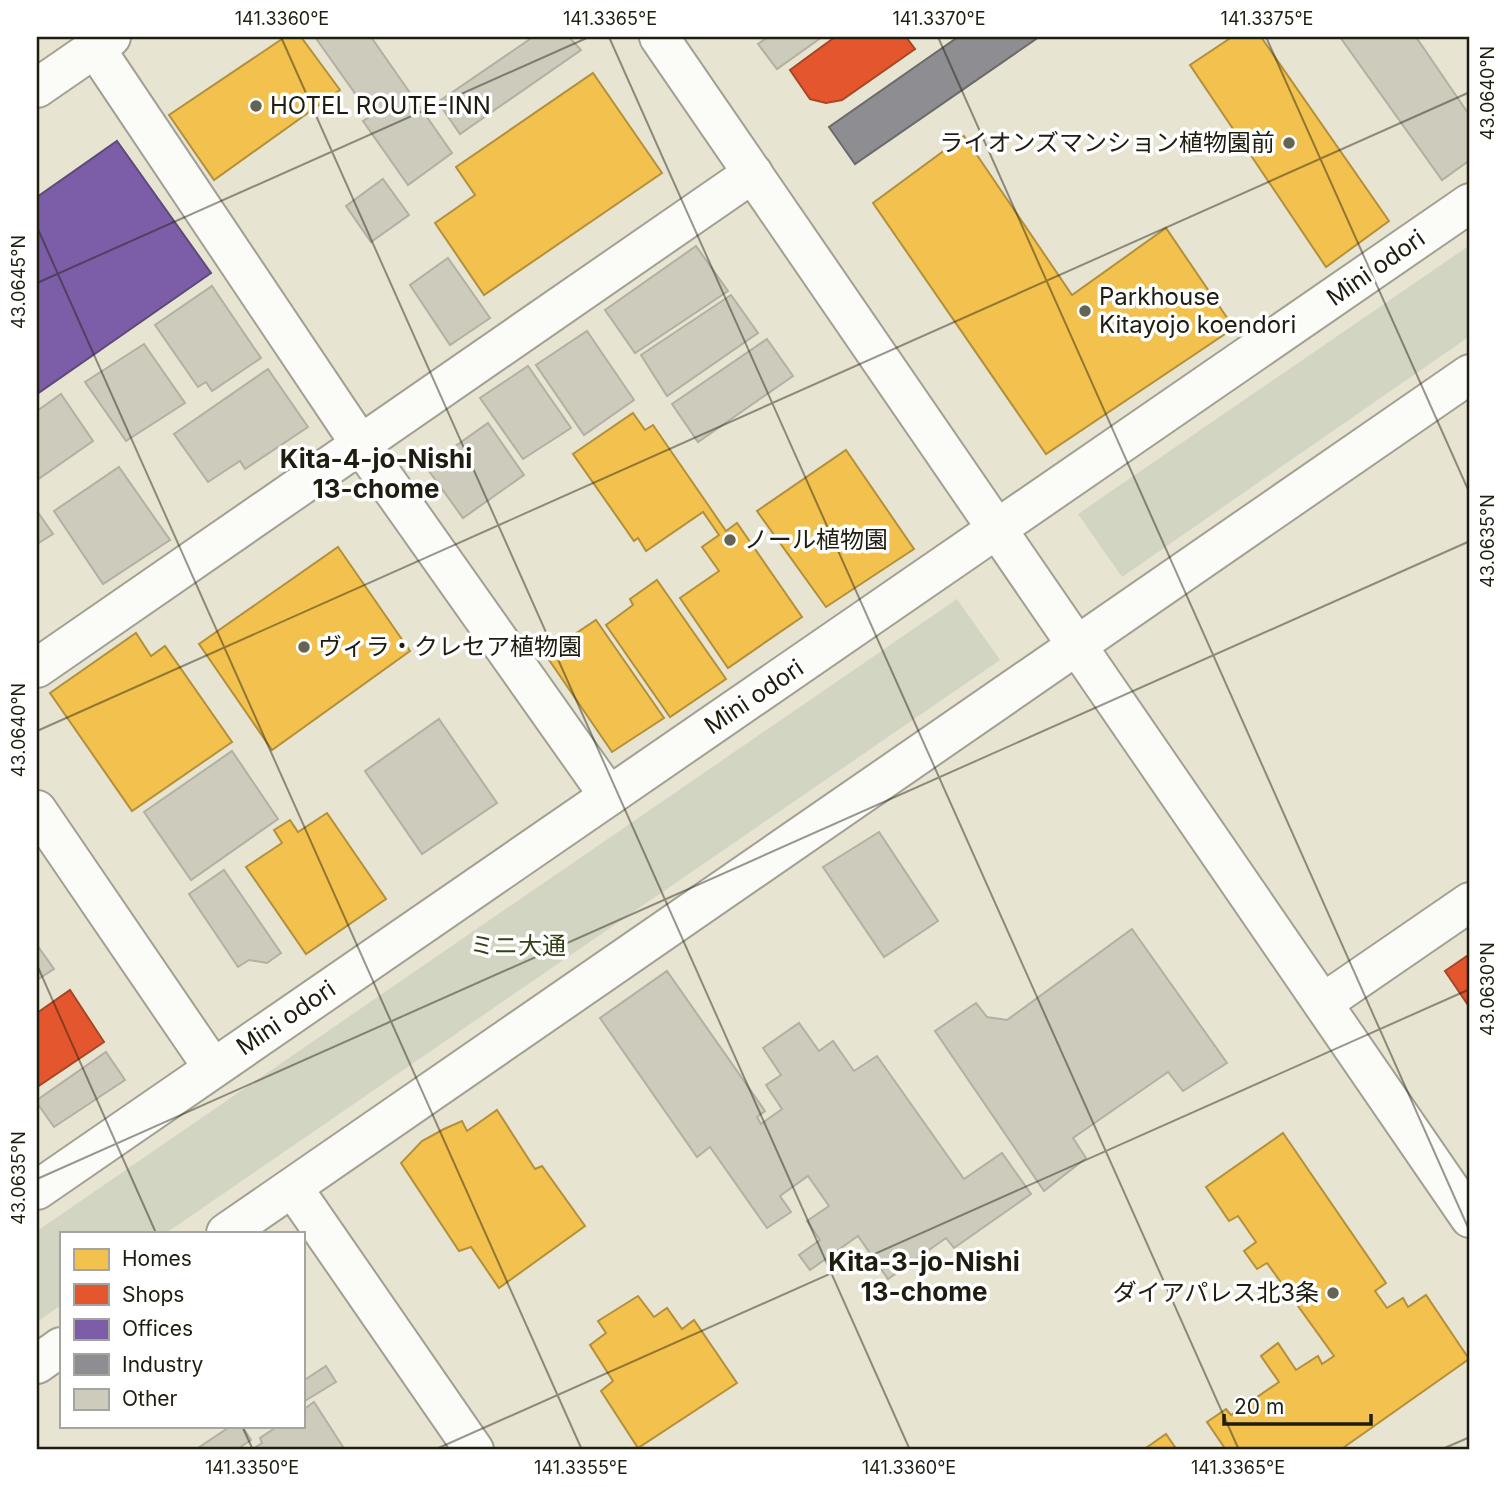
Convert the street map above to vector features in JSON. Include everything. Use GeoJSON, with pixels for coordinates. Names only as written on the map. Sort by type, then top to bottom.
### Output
{"type":"FeatureCollection","features":[{"type":"Feature","properties":{"kind":"street"},"geometry":{"type":"LineString","coordinates":[[659,37],[1470,1218]]}},
{"type":"Feature","properties":{"kind":"street"},"geometry":{"type":"LineString","coordinates":[[37,88],[103,42],[361,445],[609,796]]}},
{"type":"Feature","properties":{"kind":"street"},"geometry":{"type":"LineString","coordinates":[[37,668],[753,173]]}},
{"type":"Feature","properties":{"kind":"street","name":"Mini odori"},"geometry":{"type":"LineString","coordinates":[[37,1190],[1470,203]]}},
{"type":"Feature","properties":{"kind":"street"},"geometry":{"type":"LineString","coordinates":[[227,1232],[1470,374]]}},
{"type":"Feature","properties":{"kind":"street"},"geometry":{"type":"LineString","coordinates":[[37,810],[214,1068]]}},
{"type":"Feature","properties":{"kind":"street"},"geometry":{"type":"LineString","coordinates":[[1323,1003],[1470,902]]}},
{"type":"Feature","properties":{"kind":"street"},"geometry":{"type":"LineString","coordinates":[[293,1188],[474,1450]]}},
{"type":"Feature","properties":{"kind":"street"},"geometry":{"type":"LineString","coordinates":[[37,1364],[60,1348]]}},
{"type":"Feature","properties":{"kind":"green space"},"geometry":{"type":"Polygon","coordinates":[[[1470,245],[1470,336],[1122,577],[1078,514],[1470,245]]]}},
{"type":"Feature","properties":{"kind":"green space","name":"ミニ大通"},"geometry":{"type":"Polygon","coordinates":[[[957,599],[1000,660],[167,1232],[60,1232],[60,1306],[37,1322],[37,1231],[957,599]]]}},
{"type":"Feature","properties":{"kind":"building: Homes"},"geometry":{"type":"Polygon","coordinates":[[[285,37],[301,37],[340,90],[214,180],[169,115],[285,37]]]}},
{"type":"Feature","properties":{"kind":"building: Homes","name":"ライオンズマンション植物園前"},"geometry":{"type":"Polygon","coordinates":[[[1232,37],[1261,37],[1389,221],[1326,267],[1190,65],[1232,37]]]}},
{"type":"Feature","properties":{"kind":"building: Homes"},"geometry":{"type":"Polygon","coordinates":[[[593,73],[662,173],[484,295],[435,223],[475,195],[456,167],[593,73]]]}},
{"type":"Feature","properties":{"kind":"building: Homes","name":"Parkhouse Kitayojo koendori"},"geometry":{"type":"Polygon","coordinates":[[[964,136],[1072,295],[1166,228],[1234,328],[1046,454],[873,203],[964,136]]]}},
{"type":"Feature","properties":{"kind":"building: Homes","name":"ノール植物園"},"geometry":{"type":"Polygon","coordinates":[[[633,413],[645,430],[653,425],[726,531],[737,523],[802,617],[728,668],[680,598],[719,571],[702,547],[719,535],[703,512],[646,551],[638,538],[634,541],[573,454],[633,413]]]}},
{"type":"Feature","properties":{"kind":"building: Homes"},"geometry":{"type":"Polygon","coordinates":[[[846,450],[914,549],[826,607],[757,511],[846,450]]]}},
{"type":"Feature","properties":{"kind":"building: Homes","name":"ヴィラ・クレセア植物園"},"geometry":{"type":"Polygon","coordinates":[[[338,547],[410,651],[272,750],[199,644],[338,547]]]}},
{"type":"Feature","properties":{"kind":"building: Homes"},"geometry":{"type":"Polygon","coordinates":[[[657,580],[726,679],[670,717],[606,625],[633,605],[630,599],[657,580]]]}},
{"type":"Feature","properties":{"kind":"building: Homes"},"geometry":{"type":"Polygon","coordinates":[[[596,620],[664,718],[612,752],[545,654],[596,620]]]}},
{"type":"Feature","properties":{"kind":"building: Homes"},"geometry":{"type":"Polygon","coordinates":[[[136,633],[151,656],[165,646],[232,742],[132,811],[50,693],[136,633]]]}},
{"type":"Feature","properties":{"kind":"building: Homes"},"geometry":{"type":"Polygon","coordinates":[[[327,813],[386,899],[306,954],[246,867],[282,843],[274,830],[290,820],[298,832],[327,813]]]}},
{"type":"Feature","properties":{"kind":"building: Homes"},"geometry":{"type":"Polygon","coordinates":[[[497,1110],[535,1169],[542,1166],[585,1226],[499,1288],[471,1247],[459,1251],[401,1163],[422,1141],[462,1121],[467,1131],[497,1110]]]}},
{"type":"Feature","properties":{"kind":"building: Homes","name":"ダイアパレス北3条"},"geometry":{"type":"Polygon","coordinates":[[[1283,1133],[1386,1283],[1375,1291],[1387,1308],[1403,1298],[1408,1307],[1426,1295],[1469,1359],[1340,1450],[1226,1450],[1207,1422],[1226,1409],[1231,1415],[1279,1382],[1261,1356],[1278,1343],[1296,1370],[1318,1356],[1322,1364],[1334,1356],[1267,1263],[1257,1269],[1244,1251],[1256,1242],[1238,1216],[1229,1221],[1206,1187],[1283,1133]]]}},
{"type":"Feature","properties":{"kind":"building: Homes"},"geometry":{"type":"Polygon","coordinates":[[[638,1296],[654,1317],[667,1308],[682,1329],[694,1320],[737,1383],[638,1448],[601,1391],[613,1381],[590,1345],[606,1333],[598,1321],[638,1296]]]}},
{"type":"Feature","properties":{"kind":"building: Homes"},"geometry":{"type":"Polygon","coordinates":[[[1166,1434],[1177,1450],[1143,1450],[1166,1434]]]}},
{"type":"Feature","properties":{"kind":"building: Shops"},"geometry":{"type":"Polygon","coordinates":[[[835,37],[906,37],[915,49],[842,100],[826,103],[810,99],[790,70],[835,37]]]}},
{"type":"Feature","properties":{"kind":"building: Shops"},"geometry":{"type":"Polygon","coordinates":[[[1470,954],[1470,1008],[1445,971],[1470,954]]]}},
{"type":"Feature","properties":{"kind":"building: Shops"},"geometry":{"type":"Polygon","coordinates":[[[70,990],[104,1042],[37,1087],[37,1013],[70,990]]]}},
{"type":"Feature","properties":{"kind":"building: Offices"},"geometry":{"type":"Polygon","coordinates":[[[117,141],[211,273],[37,394],[37,197],[117,141]]]}},
{"type":"Feature","properties":{"kind":"building: Industry"},"geometry":{"type":"Polygon","coordinates":[[[958,37],[1039,37],[855,164],[829,127],[958,37]]]}},
{"type":"Feature","properties":{"kind":"building: Other"},"geometry":{"type":"Polygon","coordinates":[[[315,37],[371,37],[452,153],[408,185],[363,121],[371,116],[315,37]]]}},
{"type":"Feature","properties":{"kind":"building: Other"},"geometry":{"type":"Polygon","coordinates":[[[533,37],[569,37],[581,50],[460,134],[438,102],[533,37]]]}},
{"type":"Feature","properties":{"kind":"building: Other"},"geometry":{"type":"Polygon","coordinates":[[[768,37],[822,37],[777,69],[758,44],[768,37]]]}},
{"type":"Feature","properties":{"kind":"building: Other"},"geometry":{"type":"Polygon","coordinates":[[[1340,37],[1416,37],[1470,116],[1470,160],[1442,180],[1340,37]]]}},
{"type":"Feature","properties":{"kind":"building: Other"},"geometry":{"type":"Polygon","coordinates":[[[383,179],[409,215],[371,242],[346,206],[383,179]]]}},
{"type":"Feature","properties":{"kind":"building: Other"},"geometry":{"type":"Polygon","coordinates":[[[696,246],[728,291],[635,353],[605,310],[696,246]]]}},
{"type":"Feature","properties":{"kind":"building: Other"},"geometry":{"type":"Polygon","coordinates":[[[448,258],[490,318],[450,345],[410,285],[448,258]]]}},
{"type":"Feature","properties":{"kind":"building: Other"},"geometry":{"type":"Polygon","coordinates":[[[212,286],[261,358],[212,391],[206,382],[198,387],[155,325],[212,286]]]}},
{"type":"Feature","properties":{"kind":"building: Other"},"geometry":{"type":"Polygon","coordinates":[[[731,295],[758,333],[667,396],[641,355],[731,295]]]}},
{"type":"Feature","properties":{"kind":"building: Other"},"geometry":{"type":"Polygon","coordinates":[[[587,331],[634,400],[584,435],[536,365],[587,331]]]}},
{"type":"Feature","properties":{"kind":"building: Other"},"geometry":{"type":"Polygon","coordinates":[[[767,339],[793,376],[698,442],[672,404],[767,339]]]}},
{"type":"Feature","properties":{"kind":"building: Other"},"geometry":{"type":"Polygon","coordinates":[[[144,344],[185,403],[126,441],[85,382],[144,344]]]}},
{"type":"Feature","properties":{"kind":"building: Other"},"geometry":{"type":"Polygon","coordinates":[[[528,366],[571,428],[523,459],[480,398],[528,366]]]}},
{"type":"Feature","properties":{"kind":"building: Other"},"geometry":{"type":"Polygon","coordinates":[[[268,369],[308,427],[245,469],[240,461],[208,482],[174,434],[268,369]]]}},
{"type":"Feature","properties":{"kind":"building: Other"},"geometry":{"type":"Polygon","coordinates":[[[61,394],[93,441],[37,480],[37,411],[61,394]]]}},
{"type":"Feature","properties":{"kind":"building: Other"},"geometry":{"type":"Polygon","coordinates":[[[488,423],[524,475],[463,518],[426,467],[488,423]]]}},
{"type":"Feature","properties":{"kind":"building: Other"},"geometry":{"type":"Polygon","coordinates":[[[119,467],[170,540],[103,584],[54,511],[119,467]]]}},
{"type":"Feature","properties":{"kind":"building: Other"},"geometry":{"type":"Polygon","coordinates":[[[37,511],[53,534],[37,544],[37,511]]]}},
{"type":"Feature","properties":{"kind":"building: Other"},"geometry":{"type":"Polygon","coordinates":[[[439,719],[497,803],[422,854],[365,771],[439,719]]]}},
{"type":"Feature","properties":{"kind":"building: Other"},"geometry":{"type":"Polygon","coordinates":[[[232,751],[278,819],[191,880],[144,812],[232,751]]]}},
{"type":"Feature","properties":{"kind":"building: Other"},"geometry":{"type":"Polygon","coordinates":[[[879,832],[938,921],[884,957],[823,867],[879,832]]]}},
{"type":"Feature","properties":{"kind":"building: Other"},"geometry":{"type":"Polygon","coordinates":[[[224,870],[281,953],[267,963],[249,960],[238,967],[189,894],[224,870]]]}},
{"type":"Feature","properties":{"kind":"building: Other"},"geometry":{"type":"Polygon","coordinates":[[[1132,929],[1227,1063],[1183,1091],[1168,1072],[1073,1138],[1086,1158],[1044,1191],[935,1031],[976,1003],[987,1017],[1007,1020],[1132,929]]]}},
{"type":"Feature","properties":{"kind":"building: Other"},"geometry":{"type":"Polygon","coordinates":[[[37,945],[54,969],[37,980],[37,945]]]}},
{"type":"Feature","properties":{"kind":"building: Other"},"geometry":{"type":"Polygon","coordinates":[[[667,971],[765,1111],[757,1117],[761,1124],[782,1109],[766,1085],[781,1075],[763,1048],[799,1023],[819,1051],[833,1041],[854,1071],[877,1056],[964,1179],[1002,1153],[1031,1194],[954,1248],[946,1238],[888,1279],[858,1236],[810,1270],[799,1255],[820,1240],[807,1221],[829,1206],[808,1176],[780,1196],[791,1212],[767,1228],[710,1147],[697,1157],[600,1018],[667,971]]]}},
{"type":"Feature","properties":{"kind":"building: Other"},"geometry":{"type":"Polygon","coordinates":[[[106,1052],[125,1080],[54,1127],[37,1100],[106,1052]]]}},
{"type":"Feature","properties":{"kind":"building: Other"},"geometry":{"type":"Polygon","coordinates":[[[326,1366],[336,1382],[304,1401],[304,1380],[326,1366]]]}},
{"type":"Feature","properties":{"kind":"building: Other"},"geometry":{"type":"Polygon","coordinates":[[[314,1402],[345,1450],[251,1450],[262,1443],[260,1438],[275,1428],[304,1428],[304,1409],[314,1402]]]}},
{"type":"Feature","properties":{"kind":"building: Other"},"geometry":{"type":"Polygon","coordinates":[[[228,1428],[243,1428],[251,1440],[236,1450],[195,1450],[228,1428]]]}},
{"type":"Feature","properties":{"kind":"place","name":"HOTEL ROUTE-INN"},"geometry":{"type":"Point","coordinates":[256,106]}},
{"type":"Feature","properties":{"kind":"place","name":"ライオンズマンション植物園前"},"geometry":{"type":"Point","coordinates":[1289,143]}},
{"type":"Feature","properties":{"kind":"place","name":"Parkhouse Kitayojo koendori"},"geometry":{"type":"Point","coordinates":[1085,311]}},
{"type":"Feature","properties":{"kind":"place","name":"ノール植物園"},"geometry":{"type":"Point","coordinates":[730,540]}},
{"type":"Feature","properties":{"kind":"place","name":"ヴィラ・クレセア植物園"},"geometry":{"type":"Point","coordinates":[304,647]}},
{"type":"Feature","properties":{"kind":"place","name":"ダイアパレス北3条"},"geometry":{"type":"Point","coordinates":[1333,1293]}},
{"type":"Feature","properties":{"kind":"district","name":"Kita-4-jo-Nishi 13-chome"},"geometry":{"type":"Point","coordinates":[376,474]}},
{"type":"Feature","properties":{"kind":"district","name":"Kita-3-jo-Nishi 13-chome"},"geometry":{"type":"Point","coordinates":[924,1277]}}]}
